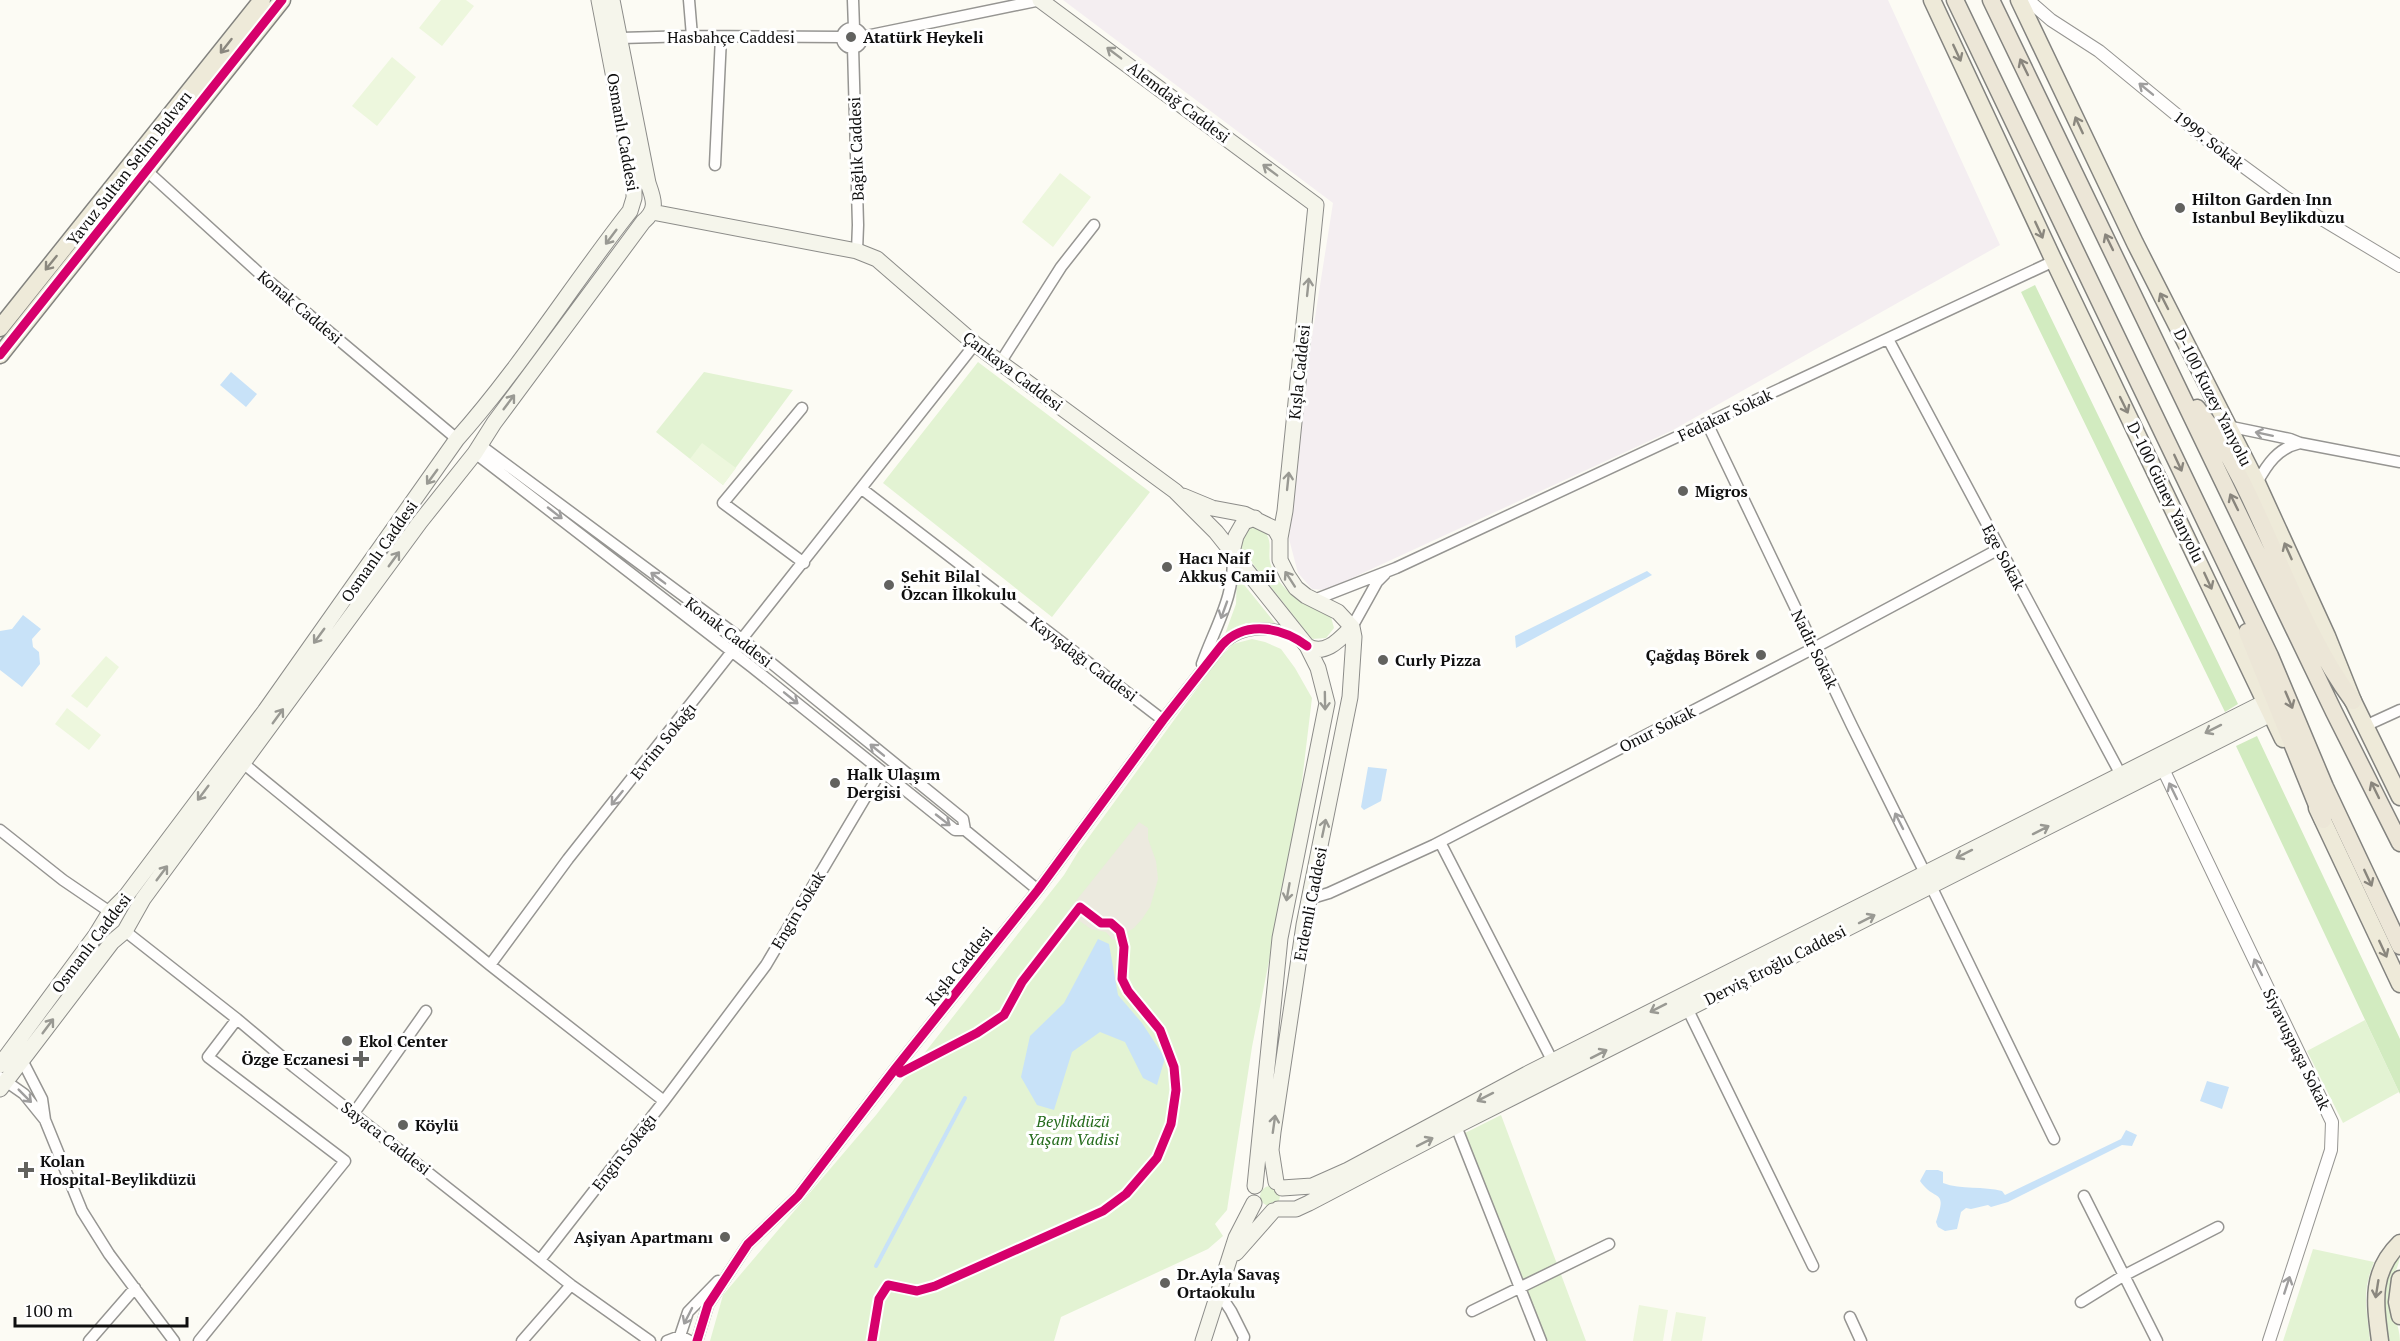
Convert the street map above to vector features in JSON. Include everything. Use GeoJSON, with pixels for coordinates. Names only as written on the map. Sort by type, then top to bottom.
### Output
{"type":"FeatureCollection","features":[{"type":"Feature","properties":{"kind":"highway"},"geometry":{"type":"LineString","coordinates":[[1955,0],[2270,656],[2325,788],[2400,946]]}},
{"type":"Feature","properties":{"kind":"highway"},"geometry":{"type":"LineString","coordinates":[[1991,0],[2334,712],[2400,843]]}},
{"type":"Feature","properties":{"kind":"highway"},"geometry":{"type":"LineString","coordinates":[[2180,390],[2214,431],[2242,483],[2314,635],[2340,683],[2353,701]]}},
{"type":"Feature","properties":{"kind":"highway"},"geometry":{"type":"LineString","coordinates":[[2220,552],[2246,630],[2323,820]]}},
{"type":"Feature","properties":{"kind":"main road","name":"Yavuz Sultan Selim Bulvarı"},"geometry":{"type":"LineString","coordinates":[[0,328],[262,0]]}},
{"type":"Feature","properties":{"kind":"main road","name":"Yavuz Sultan Selim Bulvarı"},"geometry":{"type":"LineString","coordinates":[[0,355],[282,0]]}},
{"type":"Feature","properties":{"kind":"main road","name":"Osmanlı Caddesi"},"geometry":{"type":"LineString","coordinates":[[2,1082],[17,1055],[109,914],[126,896],[265,711],[457,439],[482,412],[540,336],[633,202],[634,182],[599,0]]}},
{"type":"Feature","properties":{"kind":"main road","name":"Osmanlı Caddesi"},"geometry":{"type":"LineString","coordinates":[[0,1065],[17,1055],[125,929],[143,899],[420,522],[478,449],[494,423],[651,209],[648,183],[612,0]]}},
{"type":"Feature","properties":{"kind":"main road","name":"Alemdağ Caddesi"},"geometry":{"type":"LineString","coordinates":[[1041,0],[1316,205]]}},
{"type":"Feature","properties":{"kind":"main road","name":"D-100 Güney Yanyolu"},"geometry":{"type":"LineString","coordinates":[[1932,0],[2054,261],[2400,984]]}},
{"type":"Feature","properties":{"kind":"main road","name":"D-100 Kuzey Yanyolu"},"geometry":{"type":"LineString","coordinates":[[2019,0],[2135,243],[2257,483],[2327,636],[2353,701],[2400,797]]}},
{"type":"Feature","properties":{"kind":"main road"},"geometry":{"type":"LineString","coordinates":[[644,194],[651,209],[641,217],[633,202],[644,194]]}},
{"type":"Feature","properties":{"kind":"main road","name":"Kışla Caddesi"},"geometry":{"type":"LineString","coordinates":[[1316,205],[1285,512],[1280,538],[1280,560],[1296,588],[1338,612],[1352,627]]}},
{"type":"Feature","properties":{"kind":"main road","name":"Çankaya Caddesi"},"geometry":{"type":"LineString","coordinates":[[651,209],[857,251],[877,259],[975,344],[1175,491],[1216,532],[1307,646]]}},
{"type":"Feature","properties":{"kind":"main road"},"geometry":{"type":"LineString","coordinates":[[475,435],[478,449],[461,456],[457,439],[475,435]]}},
{"type":"Feature","properties":{"kind":"main road"},"geometry":{"type":"LineString","coordinates":[[1175,491],[1199,504],[1236,511],[1256,518],[1275,529],[1280,538]]}},
{"type":"Feature","properties":{"kind":"main road"},"geometry":{"type":"LineString","coordinates":[[1232,552],[1236,536],[1244,522],[1256,518]]}},
{"type":"Feature","properties":{"kind":"main road"},"geometry":{"type":"LineString","coordinates":[[1307,646],[1319,650],[1328,648],[1352,627]]}},
{"type":"Feature","properties":{"kind":"main road","name":"Erdemli Caddesi"},"geometry":{"type":"LineString","coordinates":[[1279,1185],[1271,1150],[1273,1132],[1309,899],[1350,697],[1354,637],[1352,627]]}},
{"type":"Feature","properties":{"kind":"main road","name":"Erdemli Caddesi"},"geometry":{"type":"LineString","coordinates":[[1255,1186],[1280,938],[1327,703],[1318,668],[1307,646]]}},
{"type":"Feature","properties":{"kind":"main road","name":"Derviş Eroğlu Caddesi"},"geometry":{"type":"LineString","coordinates":[[1279,1185],[1312,1186],[1453,1120],[2268,708]]}},
{"type":"Feature","properties":{"kind":"main road"},"geometry":{"type":"LineString","coordinates":[[127,913],[125,929],[107,929],[109,914],[127,913]]}},
{"type":"Feature","properties":{"kind":"main road","name":"Derviş Eroğlu Caddesi"},"geometry":{"type":"LineString","coordinates":[[1276,1210],[1296,1209],[1309,1203],[1453,1120]]}},
{"type":"Feature","properties":{"kind":"main road"},"geometry":{"type":"LineString","coordinates":[[1230,1264],[1248,1238],[1262,1226],[1276,1210],[1284,1199],[1279,1185],[1264,1181],[1255,1186],[1252,1196],[1254,1203],[1263,1212],[1276,1210]]}},
{"type":"Feature","properties":{"kind":"main road"},"geometry":{"type":"LineString","coordinates":[[1203,1341],[1230,1264],[1236,1238],[1254,1203]]}},
{"type":"Feature","properties":{"kind":"main road"},"geometry":{"type":"LineString","coordinates":[[2380,1341],[2375,1298],[2377,1283],[2389,1256],[2400,1243]]}},
{"type":"Feature","properties":{"kind":"main road"},"geometry":{"type":"LineString","coordinates":[[2400,1279],[2397,1302],[2400,1316]]}},
{"type":"Feature","properties":{"kind":"street"},"geometry":{"type":"LineString","coordinates":[[689,0],[692,36]]}},
{"type":"Feature","properties":{"kind":"street"},"geometry":{"type":"LineString","coordinates":[[853,0],[857,32],[860,42],[853,47],[845,45],[842,37],[844,31],[857,32],[1041,0]]}},
{"type":"Feature","properties":{"kind":"street","name":"1999. Sokak"},"geometry":{"type":"LineString","coordinates":[[2028,0],[2051,20],[2099,51],[2206,139],[2285,197],[2400,266]]}},
{"type":"Feature","properties":{"kind":"street"},"geometry":{"type":"LineString","coordinates":[[716,165],[721,37]]}},
{"type":"Feature","properties":{"kind":"street","name":"Hasbahçe Caddesi"},"geometry":{"type":"LineString","coordinates":[[621,38],[842,37]]}},
{"type":"Feature","properties":{"kind":"street","name":"Bağlık Caddesi"},"geometry":{"type":"LineString","coordinates":[[853,47],[857,251]]}},
{"type":"Feature","properties":{"kind":"street","name":"Konak Caddesi"},"geometry":{"type":"LineString","coordinates":[[147,171],[258,272],[457,439]]}},
{"type":"Feature","properties":{"kind":"street"},"geometry":{"type":"LineString","coordinates":[[1000,363],[1069,254],[1094,225]]}},
{"type":"Feature","properties":{"kind":"street","name":"Fedakar Sokak"},"geometry":{"type":"LineString","coordinates":[[1396,568],[2054,261]]}},
{"type":"Feature","properties":{"kind":"street","name":"Ege Sokak"},"geometry":{"type":"LineString","coordinates":[[1888,339],[2124,780]]}},
{"type":"Feature","properties":{"kind":"street","name":"Evrim Sokağı"},"geometry":{"type":"LineString","coordinates":[[489,965],[568,860],[733,654],[975,344]]}},
{"type":"Feature","properties":{"kind":"street"},"geometry":{"type":"LineString","coordinates":[[802,408],[723,504],[804,563]]}},
{"type":"Feature","properties":{"kind":"street","name":"Nadir Sokak"},"geometry":{"type":"LineString","coordinates":[[1707,423],[1814,648],[2054,1139]]}},
{"type":"Feature","properties":{"kind":"street"},"geometry":{"type":"LineString","coordinates":[[2227,426],[2400,462]]}},
{"type":"Feature","properties":{"kind":"street"},"geometry":{"type":"LineString","coordinates":[[2257,483],[2276,454],[2300,443]]}},
{"type":"Feature","properties":{"kind":"street","name":"Konak Caddesi"},"geometry":{"type":"LineString","coordinates":[[478,449],[743,640],[963,819],[965,830]]}},
{"type":"Feature","properties":{"kind":"street","name":"Konak Caddesi"},"geometry":{"type":"LineString","coordinates":[[478,449],[955,830],[965,830],[1038,890]]}},
{"type":"Feature","properties":{"kind":"street","name":"Kayışdağı Caddesi"},"geometry":{"type":"LineString","coordinates":[[862,489],[1163,720]]}},
{"type":"Feature","properties":{"kind":"street","name":"Onur Sokak"},"geometry":{"type":"LineString","coordinates":[[1309,899],[1329,893],[1440,842],[2000,549]]}},
{"type":"Feature","properties":{"kind":"street"},"geometry":{"type":"LineString","coordinates":[[1199,672],[1227,601],[1233,577],[1232,552]]}},
{"type":"Feature","properties":{"kind":"street"},"geometry":{"type":"LineString","coordinates":[[1314,600],[1396,568]]}},
{"type":"Feature","properties":{"kind":"street"},"geometry":{"type":"LineString","coordinates":[[1352,627],[1377,582],[1382,576],[1396,568]]}},
{"type":"Feature","properties":{"kind":"street"},"geometry":{"type":"LineString","coordinates":[[1199,672],[1231,636],[1243,631],[1268,629],[1281,632],[1307,646]]}},
{"type":"Feature","properties":{"kind":"street","name":"Kışla Caddesi"},"geometry":{"type":"LineString","coordinates":[[731,1269],[748,1244],[798,1196],[895,1069],[1038,890],[1199,672]]}},
{"type":"Feature","properties":{"kind":"street"},"geometry":{"type":"LineString","coordinates":[[2365,726],[2400,710]]}},
{"type":"Feature","properties":{"kind":"street","name":"Siyavuşpaşa Sokak"},"geometry":{"type":"LineString","coordinates":[[2160,763],[2332,1122],[2331,1150],[2269,1341]]}},
{"type":"Feature","properties":{"kind":"street"},"geometry":{"type":"LineString","coordinates":[[244,764],[489,965],[664,1101]]}},
{"type":"Feature","properties":{"kind":"street","name":"Engin Sokak"},"geometry":{"type":"LineString","coordinates":[[708,1043],[766,965],[881,771]]}},
{"type":"Feature","properties":{"kind":"street"},"geometry":{"type":"LineString","coordinates":[[0,830],[109,914]]}},
{"type":"Feature","properties":{"kind":"street"},"geometry":{"type":"LineString","coordinates":[[1440,842],[1556,1068]]}},
{"type":"Feature","properties":{"kind":"street","name":"Sayaca Caddesi"},"geometry":{"type":"LineString","coordinates":[[125,929],[294,1067],[571,1285],[650,1341]]}},
{"type":"Feature","properties":{"kind":"street"},"geometry":{"type":"LineString","coordinates":[[1685,1003],[1813,1266]]}},
{"type":"Feature","properties":{"kind":"street"},"geometry":{"type":"LineString","coordinates":[[354,1113],[426,1011]]}},
{"type":"Feature","properties":{"kind":"street"},"geometry":{"type":"LineString","coordinates":[[199,1341],[345,1161],[208,1057],[237,1019]]}},
{"type":"Feature","properties":{"kind":"street","name":"Engin Sokağı"},"geometry":{"type":"LineString","coordinates":[[540,1260],[708,1043]]}},
{"type":"Feature","properties":{"kind":"street"},"geometry":{"type":"LineString","coordinates":[[17,1055],[42,1099],[45,1120],[82,1211],[174,1341]]}},
{"type":"Feature","properties":{"kind":"street"},"geometry":{"type":"LineString","coordinates":[[2,1082],[24,1094],[45,1120]]}},
{"type":"Feature","properties":{"kind":"street"},"geometry":{"type":"LineString","coordinates":[[1453,1120],[1541,1341]]}},
{"type":"Feature","properties":{"kind":"street"},"geometry":{"type":"LineString","coordinates":[[2084,1196],[2157,1341]]}},
{"type":"Feature","properties":{"kind":"street"},"geometry":{"type":"LineString","coordinates":[[2080,1302],[2123,1276],[2218,1227]]}},
{"type":"Feature","properties":{"kind":"street"},"geometry":{"type":"LineString","coordinates":[[1472,1311],[1610,1244]]}},
{"type":"Feature","properties":{"kind":"street"},"geometry":{"type":"LineString","coordinates":[[667,1341],[685,1339],[688,1312],[731,1269]]}},
{"type":"Feature","properties":{"kind":"street"},"geometry":{"type":"LineString","coordinates":[[697,1341],[703,1316],[731,1269]]}},
{"type":"Feature","properties":{"kind":"street"},"geometry":{"type":"LineString","coordinates":[[522,1341],[571,1285]]}},
{"type":"Feature","properties":{"kind":"street"},"geometry":{"type":"LineString","coordinates":[[89,1341],[135,1288]]}},
{"type":"Feature","properties":{"kind":"street"},"geometry":{"type":"LineString","coordinates":[[1218,1293],[1232,1311],[1244,1338],[1243,1341]]}},
{"type":"Feature","properties":{"kind":"street"},"geometry":{"type":"LineString","coordinates":[[1850,1317],[1861,1341]]}},
{"type":"Feature","properties":{"kind":"shaded area"},"geometry":{"type":"Polygon","coordinates":[[[1063,0],[1888,0],[2000,245],[1673,430],[1326,590],[1312,589],[1298,573],[1289,539],[1305,381],[1333,203],[1063,0]]]}},
{"type":"Feature","properties":{"kind":"shaded area"},"geometry":{"type":"Polygon","coordinates":[[[1139,822],[1148,828],[1148,839],[1156,861],[1158,879],[1150,907],[1142,919],[1134,928],[1113,940],[1106,932],[1091,929],[1067,912],[1139,822]]]}},
{"type":"Feature","properties":{"kind":"green space"},"geometry":{"type":"Polygon","coordinates":[[[441,0],[466,0],[474,6],[442,46],[419,28],[441,0]]]}},
{"type":"Feature","properties":{"kind":"green space"},"geometry":{"type":"Polygon","coordinates":[[[392,57],[416,77],[377,126],[352,106],[392,57]]]}},
{"type":"Feature","properties":{"kind":"green space"},"geometry":{"type":"Polygon","coordinates":[[[1060,173],[1091,197],[1053,247],[1022,222],[1060,173]]]}},
{"type":"Feature","properties":{"kind":"green space"},"geometry":{"type":"Polygon","coordinates":[[[2035,285],[2238,704],[2225,712],[2021,292],[2035,285]]]}},
{"type":"Feature","properties":{"kind":"green space"},"geometry":{"type":"Polygon","coordinates":[[[978,362],[1150,492],[1052,617],[883,483],[978,362]]]}},
{"type":"Feature","properties":{"kind":"green space"},"geometry":{"type":"Polygon","coordinates":[[[704,372],[793,390],[723,485],[656,432],[704,372]]]}},
{"type":"Feature","properties":{"kind":"green space"},"geometry":{"type":"Polygon","coordinates":[[[702,443],[736,468],[723,485],[690,459],[702,443]]]}},
{"type":"Feature","properties":{"kind":"green space"},"geometry":{"type":"Polygon","coordinates":[[[1250,528],[1264,531],[1267,535],[1270,562],[1279,581],[1286,589],[1303,602],[1331,617],[1334,628],[1326,638],[1312,639],[1241,549],[1245,531],[1250,528]]]}},
{"type":"Feature","properties":{"kind":"green space"},"geometry":{"type":"Polygon","coordinates":[[[1237,576],[1279,628],[1246,623],[1225,634],[1236,604],[1237,576]]]}},
{"type":"Feature","properties":{"kind":"green space","name":"Beylikdüzü Yaşam Vadisi"},"geometry":{"type":"Polygon","coordinates":[[[1252,639],[1281,649],[1312,698],[1298,814],[1252,1047],[1227,1210],[1215,1224],[1223,1236],[1208,1249],[1061,1317],[1054,1341],[710,1341],[723,1295],[876,1115],[1064,875],[1078,852],[1217,661],[1233,644],[1252,639]]]}},
{"type":"Feature","properties":{"kind":"green space"},"geometry":{"type":"Polygon","coordinates":[[[106,656],[119,667],[87,708],[71,696],[106,656]]]}},
{"type":"Feature","properties":{"kind":"green space"},"geometry":{"type":"Polygon","coordinates":[[[67,708],[101,735],[89,750],[55,724],[67,708]]]}},
{"type":"Feature","properties":{"kind":"green space"},"geometry":{"type":"Polygon","coordinates":[[[2257,736],[2400,1039],[2400,1094],[2236,746],[2257,736]]]}},
{"type":"Feature","properties":{"kind":"green space"},"geometry":{"type":"Polygon","coordinates":[[[2365,1020],[2399,1092],[2343,1123],[2307,1051],[2365,1020]]]}},
{"type":"Feature","properties":{"kind":"green space"},"geometry":{"type":"Polygon","coordinates":[[[1501,1115],[1586,1341],[1541,1341],[1463,1134],[1501,1115]]]}},
{"type":"Feature","properties":{"kind":"green space"},"geometry":{"type":"Polygon","coordinates":[[[1270,1186],[1277,1189],[1280,1196],[1277,1203],[1270,1206],[1263,1203],[1260,1196],[1263,1189],[1270,1186]]]}},
{"type":"Feature","properties":{"kind":"green space"},"geometry":{"type":"Polygon","coordinates":[[[2313,1249],[2374,1262],[2366,1292],[2370,1341],[2283,1341],[2313,1249]]]}},
{"type":"Feature","properties":{"kind":"green space"},"geometry":{"type":"Polygon","coordinates":[[[2400,1253],[2390,1290],[2400,1341],[2387,1341],[2381,1297],[2392,1264],[2400,1253]]]}},
{"type":"Feature","properties":{"kind":"green space"},"geometry":{"type":"Polygon","coordinates":[[[1639,1305],[1668,1310],[1663,1341],[1633,1341],[1639,1305]]]}},
{"type":"Feature","properties":{"kind":"green space"},"geometry":{"type":"Polygon","coordinates":[[[1676,1312],[1706,1317],[1702,1341],[1671,1341],[1676,1312]]]}},
{"type":"Feature","properties":{"kind":"water"},"geometry":{"type":"Polygon","coordinates":[[[231,372],[257,394],[246,407],[220,385],[231,372]]]}},
{"type":"Feature","properties":{"kind":"water"},"geometry":{"type":"Polygon","coordinates":[[[1647,571],[1652,575],[1516,648],[1515,636],[1647,571]]]}},
{"type":"Feature","properties":{"kind":"water"},"geometry":{"type":"Polygon","coordinates":[[[23,615],[41,629],[32,639],[33,647],[39,652],[40,664],[22,687],[0,670],[0,631],[12,629],[23,615]]]}},
{"type":"Feature","properties":{"kind":"water"},"geometry":{"type":"Polygon","coordinates":[[[1368,767],[1387,769],[1381,801],[1364,810],[1361,807],[1368,767]]]}},
{"type":"Feature","properties":{"kind":"water"},"geometry":{"type":"Polygon","coordinates":[[[1098,939],[1109,944],[1118,995],[1142,1023],[1165,1058],[1157,1085],[1143,1078],[1125,1042],[1100,1032],[1072,1052],[1054,1110],[1037,1105],[1021,1077],[1030,1036],[1064,1003],[1098,939]]]}},
{"type":"Feature","properties":{"kind":"water"},"geometry":{"type":"Polygon","coordinates":[[[2207,1081],[2229,1087],[2222,1109],[2200,1101],[2207,1081]]]}},
{"type":"Feature","properties":{"kind":"water"},"geometry":{"type":"Polygon","coordinates":[[[2126,1130],[2137,1135],[2132,1146],[2122,1145],[2008,1202],[1991,1207],[1988,1205],[1966,1208],[1961,1212],[1957,1229],[1945,1231],[1938,1227],[1936,1222],[1941,1204],[1940,1199],[1925,1188],[1920,1181],[1926,1170],[1938,1170],[1943,1172],[1943,1183],[2002,1191],[2005,1195],[2121,1139],[2126,1130]]]}},
{"type":"Feature","properties":{"kind":"waterway"},"geometry":{"type":"LineString","coordinates":[[876,1266],[965,1098]]}},
{"type":"Feature","properties":{"kind":"cycle path"},"geometry":{"type":"LineString","coordinates":[[0,355],[282,0]]}},
{"type":"Feature","properties":{"kind":"cycle path"},"geometry":{"type":"LineString","coordinates":[[697,1341],[708,1305],[748,1244],[798,1196],[895,1069],[1038,890],[1163,720],[1222,645],[1241,632],[1264,629],[1286,634],[1307,646]]}},
{"type":"Feature","properties":{"kind":"cycle path"},"geometry":{"type":"LineString","coordinates":[[872,1341],[879,1299],[888,1285],[917,1291],[935,1286],[1103,1211],[1126,1194],[1157,1158],[1171,1124],[1176,1090],[1174,1067],[1160,1030],[1128,991],[1122,979],[1124,947],[1120,931],[1111,923],[1101,923],[1080,907],[1022,982],[1004,1015],[977,1033],[900,1073]]}},
{"type":"Feature","properties":{"kind":"place","name":"Atatürk Heykeli"},"geometry":{"type":"Point","coordinates":[851,37]}},
{"type":"Feature","properties":{"kind":"place","name":"Hilton Garden Inn Istanbul Beylikduzu"},"geometry":{"type":"Point","coordinates":[2180,208]}},
{"type":"Feature","properties":{"kind":"place","name":"Migros"},"geometry":{"type":"Point","coordinates":[1683,491]}},
{"type":"Feature","properties":{"kind":"place","name":"Hacı Naif Akkuş Camii"},"geometry":{"type":"Point","coordinates":[1167,567]}},
{"type":"Feature","properties":{"kind":"place","name":"Şehit Bilal Özcan İlkokulu"},"geometry":{"type":"Point","coordinates":[889,585]}},
{"type":"Feature","properties":{"kind":"place","name":"Çağdaş Börek"},"geometry":{"type":"Point","coordinates":[1761,655]}},
{"type":"Feature","properties":{"kind":"place","name":"Curly Pizza"},"geometry":{"type":"Point","coordinates":[1383,660]}},
{"type":"Feature","properties":{"kind":"place","name":"Halk Ulaşım Dergisi"},"geometry":{"type":"Point","coordinates":[835,783]}},
{"type":"Feature","properties":{"kind":"place","name":"Ekol Center"},"geometry":{"type":"Point","coordinates":[347,1041]}},
{"type":"Feature","properties":{"kind":"place","name":"Özge Eczanesi"},"geometry":{"type":"Point","coordinates":[361,1059]}},
{"type":"Feature","properties":{"kind":"place","name":"Köylü"},"geometry":{"type":"Point","coordinates":[403,1125]}},
{"type":"Feature","properties":{"kind":"place","name":"Kolan Hospital-Beylikdüzü"},"geometry":{"type":"Point","coordinates":[26,1170]}},
{"type":"Feature","properties":{"kind":"place","name":"Aşiyan Apartmanı"},"geometry":{"type":"Point","coordinates":[725,1237]}},
{"type":"Feature","properties":{"kind":"place","name":"Dr.Ayla Savaş Ortaokulu"},"geometry":{"type":"Point","coordinates":[1165,1283]}}]}
